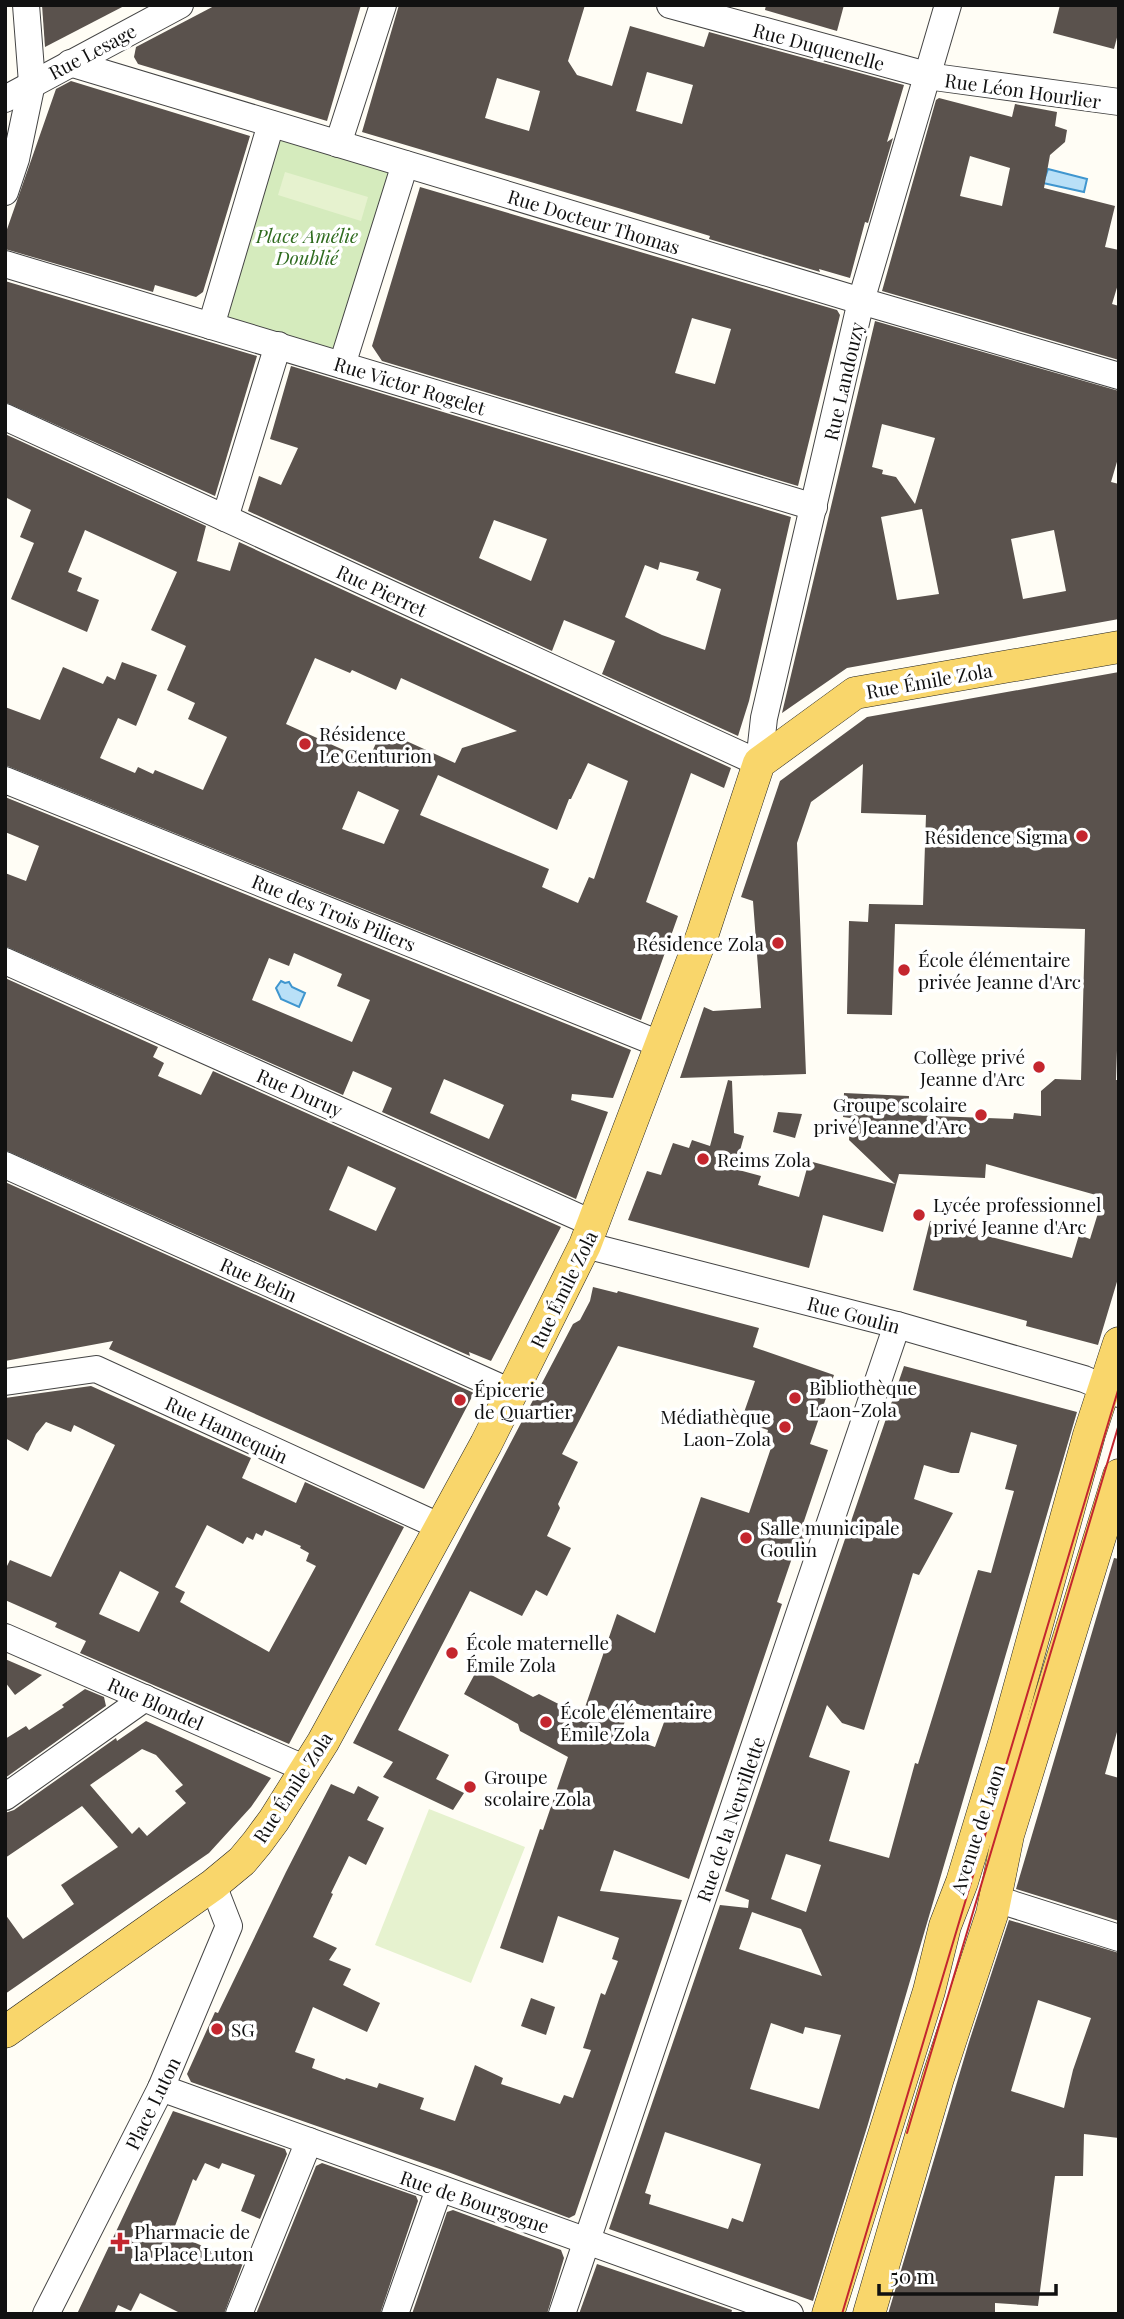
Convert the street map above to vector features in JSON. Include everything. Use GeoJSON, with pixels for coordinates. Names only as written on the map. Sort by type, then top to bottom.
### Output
{"type":"FeatureCollection","features":[{"type":"Feature","properties":{"kind":"main road","name":"Rue Émile Zola"},"geometry":{"type":"LineString","coordinates":[[5,2032],[213,1885],[242,1861],[306,1769],[513,1393],[590,1234],[702,936],[759,763],[855,693],[1119,647]]}},
{"type":"Feature","properties":{"kind":"main road","name":"Avenue de Laon"},"geometry":{"type":"LineString","coordinates":[[828,2314],[929,1991],[945,1926],[962,1882],[1005,1740],[1089,1435],[1112,1391],[1119,1343]]}},
{"type":"Feature","properties":{"kind":"main road","name":"Avenue de Laon"},"geometry":{"type":"LineString","coordinates":[[869,2314],[938,2078],[996,1899],[1008,1835],[1119,1475]]}},
{"type":"Feature","properties":{"kind":"street"},"geometry":{"type":"LineString","coordinates":[[5,192],[16,159],[32,83],[26,5]]}},
{"type":"Feature","properties":{"kind":"street","name":"Rue Lesage"},"geometry":{"type":"LineString","coordinates":[[5,99],[180,5]]}},
{"type":"Feature","properties":{"kind":"street"},"geometry":{"type":"LineString","coordinates":[[338,144],[383,5]]}},
{"type":"Feature","properties":{"kind":"street","name":"Rue Duquenelle"},"geometry":{"type":"LineString","coordinates":[[670,5],[928,75]]}},
{"type":"Feature","properties":{"kind":"street","name":"Rue Landouzy"},"geometry":{"type":"LineString","coordinates":[[759,763],[764,718],[861,301],[948,5]]}},
{"type":"Feature","properties":{"kind":"street","name":"Rue Docteur Thomas"},"geometry":{"type":"LineString","coordinates":[[70,63],[1119,376]]}},
{"type":"Feature","properties":{"kind":"street","name":"Rue Léon Hourlier"},"geometry":{"type":"LineString","coordinates":[[928,75],[1119,102]]}},
{"type":"Feature","properties":{"kind":"street"},"geometry":{"type":"LineString","coordinates":[[211,326],[271,124]]}},
{"type":"Feature","properties":{"kind":"street"},"geometry":{"type":"LineString","coordinates":[[342,365],[405,164]]}},
{"type":"Feature","properties":{"kind":"street","name":"Rue Victor Rogelet"},"geometry":{"type":"LineString","coordinates":[[5,264],[814,507]]}},
{"type":"Feature","properties":{"kind":"street"},"geometry":{"type":"LineString","coordinates":[[225,518],[278,345]]}},
{"type":"Feature","properties":{"kind":"street","name":"Rue Pierret"},"geometry":{"type":"LineString","coordinates":[[5,417],[759,763]]}},
{"type":"Feature","properties":{"kind":"street","name":"Rue des Trois Piliers"},"geometry":{"type":"LineString","coordinates":[[5,780],[662,1045]]}},
{"type":"Feature","properties":{"kind":"street","name":"Rue Duruy"},"geometry":{"type":"LineString","coordinates":[[5,961],[590,1234]]}},
{"type":"Feature","properties":{"kind":"street","name":"Rue Belin"},"geometry":{"type":"LineString","coordinates":[[5,1165],[513,1393]]}},
{"type":"Feature","properties":{"kind":"street","name":"Rue Goulin"},"geometry":{"type":"LineString","coordinates":[[590,1234],[1084,1379],[1112,1391]]}},
{"type":"Feature","properties":{"kind":"street","name":"Rue de la Neuvillette"},"geometry":{"type":"LineString","coordinates":[[562,2314],[897,1325]]}},
{"type":"Feature","properties":{"kind":"street","name":"Rue Hannequin"},"geometry":{"type":"LineString","coordinates":[[5,1382],[96,1369],[441,1527]]}},
{"type":"Feature","properties":{"kind":"street","name":"Rue Blondel"},"geometry":{"type":"LineString","coordinates":[[5,1637],[306,1769]]}},
{"type":"Feature","properties":{"kind":"street"},"geometry":{"type":"LineString","coordinates":[[5,1797],[145,1698]]}},
{"type":"Feature","properties":{"kind":"street","name":"Place Luton"},"geometry":{"type":"LineString","coordinates":[[46,2314],[161,2088],[229,1926],[213,1885]]}},
{"type":"Feature","properties":{"kind":"street"},"geometry":{"type":"LineString","coordinates":[[996,1899],[1119,1938]]}},
{"type":"Feature","properties":{"kind":"street","name":"Rue de Bourgogne"},"geometry":{"type":"LineString","coordinates":[[161,2088],[790,2314]]}},
{"type":"Feature","properties":{"kind":"street"},"geometry":{"type":"LineString","coordinates":[[239,2314],[309,2141]]}},
{"type":"Feature","properties":{"kind":"street"},"geometry":{"type":"LineString","coordinates":[[395,2314],[439,2189]]}},
{"type":"Feature","properties":{"kind":"green space","name":"Place Amélie Doublié"},"geometry":{"type":"Polygon","coordinates":[[[276,134],[395,171],[338,358],[219,321],[276,134]]]}},
{"type":"Feature","properties":{"kind":"green space"},"geometry":{"type":"Polygon","coordinates":[[[285,172],[368,197],[361,221],[278,195],[285,172]]]}},
{"type":"Feature","properties":{"kind":"green space"},"geometry":{"type":"Polygon","coordinates":[[[429,1809],[525,1847],[471,1983],[375,1945],[429,1809]]]}},
{"type":"Feature","properties":{"kind":"water"},"geometry":{"type":"Polygon","coordinates":[[[1048,169],[1087,179],[1084,192],[1043,183],[1048,169]]]}},
{"type":"Feature","properties":{"kind":"water"},"geometry":{"type":"Polygon","coordinates":[[[281,981],[289,982],[292,987],[305,993],[299,1007],[281,999],[276,988],[281,981]]]}},
{"type":"Feature","properties":{"kind":"building"},"geometry":{"type":"Polygon","coordinates":[[[42,5],[126,5],[45,47],[42,5]]]}},
{"type":"Feature","properties":{"kind":"building"},"geometry":{"type":"Polygon","coordinates":[[[216,5],[361,5],[327,121],[138,64],[134,57],[136,47],[216,5]]]}},
{"type":"Feature","properties":{"kind":"building"},"geometry":{"type":"Polygon","coordinates":[[[399,5],[585,5],[568,61],[577,75],[612,86],[630,26],[704,47],[709,32],[904,85],[887,142],[893,138],[868,223],[865,222],[850,278],[819,269],[820,272],[709,239],[710,236],[362,132],[399,5]],[[647,72],[636,111],[682,124],[693,85],[647,72]],[[497,78],[485,118],[529,131],[540,91],[497,78]]]}},
{"type":"Feature","properties":{"kind":"building"},"geometry":{"type":"Polygon","coordinates":[[[766,5],[844,5],[837,31],[765,10],[766,5]]]}},
{"type":"Feature","properties":{"kind":"building"},"geometry":{"type":"Polygon","coordinates":[[[1060,5],[1119,5],[1119,30],[1114,49],[1053,33],[1060,5]]]}},
{"type":"Feature","properties":{"kind":"building"},"geometry":{"type":"Polygon","coordinates":[[[71,81],[250,136],[203,292],[196,297],[155,285],[153,292],[5,249],[5,235],[56,89],[71,81]]]}},
{"type":"Feature","properties":{"kind":"building"},"geometry":{"type":"Polygon","coordinates":[[[939,98],[1012,117],[1015,104],[1057,112],[1055,126],[1067,130],[1065,142],[1050,155],[1044,188],[1115,206],[1105,247],[1119,250],[1119,281],[1112,304],[1119,306],[1119,360],[882,291],[936,100],[939,98]],[[970,156],[960,196],[1002,206],[1010,168],[970,156]]]}},
{"type":"Feature","properties":{"kind":"building"},"geometry":{"type":"Polygon","coordinates":[[[420,187],[837,310],[840,315],[798,486],[382,361],[372,346],[420,187]],[[692,318],[675,373],[715,384],[731,329],[692,318]]]}},
{"type":"Feature","properties":{"kind":"building"},"geometry":{"type":"Polygon","coordinates":[[[5,281],[257,356],[215,496],[5,402],[5,281]]]}},
{"type":"Feature","properties":{"kind":"building"},"geometry":{"type":"Polygon","coordinates":[[[875,321],[1119,391],[1119,455],[1111,482],[1119,484],[1119,619],[847,668],[782,713],[875,321]],[[882,424],[872,467],[883,470],[882,474],[896,477],[915,504],[935,438],[882,424]],[[922,509],[881,517],[897,600],[939,594],[922,509]],[[1054,530],[1011,539],[1023,599],[1066,591],[1054,530]]]}},
{"type":"Feature","properties":{"kind":"building"},"geometry":{"type":"Polygon","coordinates":[[[291,366],[791,517],[749,701],[738,736],[602,674],[615,641],[564,620],[552,651],[248,511],[259,476],[281,485],[298,448],[270,439],[291,366]],[[494,520],[479,558],[531,581],[547,539],[494,520]],[[660,562],[658,570],[645,565],[625,617],[662,635],[705,650],[721,589],[696,580],[699,572],[660,562]]]}},
{"type":"Feature","properties":{"kind":"building"},"geometry":{"type":"Polygon","coordinates":[[[5,434],[206,526],[197,561],[230,571],[239,542],[731,768],[724,788],[691,773],[646,902],[678,916],[641,1020],[5,765],[5,707],[40,720],[63,667],[103,684],[107,676],[115,680],[122,662],[157,675],[136,726],[118,718],[100,758],[135,773],[138,767],[153,774],[155,770],[203,790],[227,737],[188,719],[195,703],[167,690],[186,646],[151,630],[177,572],[85,530],[68,572],[82,578],[77,591],[99,600],[87,632],[11,599],[34,543],[20,537],[31,510],[5,497],[5,434]],[[315,658],[286,724],[368,761],[382,730],[455,763],[462,748],[517,731],[401,678],[396,690],[352,670],[350,673],[315,658]],[[588,763],[557,830],[438,775],[420,815],[549,869],[542,887],[578,903],[589,877],[594,879],[628,781],[588,763]],[[358,791],[342,829],[384,844],[399,810],[358,791]]]}},
{"type":"Feature","properties":{"kind":"building"},"geometry":{"type":"Polygon","coordinates":[[[1119,672],[1119,991],[1116,1080],[1119,1080],[1119,1275],[1098,1345],[1026,1326],[1027,1321],[913,1290],[930,1221],[1072,1258],[1079,1235],[1090,1239],[1103,1197],[986,1164],[985,1178],[899,1174],[883,1232],[823,1215],[809,1268],[628,1220],[647,1171],[661,1175],[673,1143],[689,1148],[692,1140],[710,1146],[728,1080],[732,1081],[734,1133],[744,1136],[735,1169],[761,1176],[758,1185],[799,1197],[809,1161],[895,1184],[849,1140],[850,1118],[843,1117],[844,1093],[909,1096],[908,1115],[1013,1119],[1014,1113],[1041,1116],[1041,1091],[1055,1079],[1081,1080],[1085,929],[895,924],[892,1015],[847,1014],[849,921],[868,922],[869,904],[923,905],[926,815],[861,813],[863,764],[811,802],[797,843],[806,1074],[680,1078],[704,1007],[713,1011],[761,1008],[753,901],[741,897],[780,781],[867,717],[1119,672]]]}},
{"type":"Feature","properties":{"kind":"building"},"geometry":{"type":"Polygon","coordinates":[[[5,797],[631,1050],[613,1098],[572,1094],[571,1100],[608,1112],[576,1199],[382,1112],[392,1088],[353,1071],[343,1095],[5,946],[5,873],[26,881],[39,846],[5,832],[5,797]],[[294,953],[289,966],[269,958],[252,1000],[352,1042],[370,1000],[337,986],[342,974],[294,953]],[[444,1079],[430,1113],[489,1139],[504,1105],[444,1079]]]}},
{"type":"Feature","properties":{"kind":"building"},"geometry":{"type":"Polygon","coordinates":[[[5,978],[158,1047],[153,1057],[164,1063],[158,1076],[201,1095],[213,1071],[561,1227],[491,1361],[469,1352],[470,1356],[5,1150],[5,978]],[[348,1166],[329,1210],[376,1231],[396,1188],[348,1166]]]}},
{"type":"Feature","properties":{"kind":"building"},"geometry":{"type":"Polygon","coordinates":[[[778,1112],[802,1114],[795,1138],[773,1132],[778,1112]]]}},
{"type":"Feature","properties":{"kind":"building"},"geometry":{"type":"Polygon","coordinates":[[[5,1182],[474,1393],[424,1489],[109,1349],[113,1341],[5,1361],[5,1182]]]}},
{"type":"Feature","properties":{"kind":"building"},"geometry":{"type":"Polygon","coordinates":[[[593,1287],[617,1293],[618,1291],[759,1328],[753,1347],[834,1375],[810,1444],[828,1450],[803,1524],[806,1530],[802,1545],[793,1555],[777,1602],[782,1604],[689,1879],[614,1850],[600,1891],[682,1900],[575,2215],[569,2218],[448,2172],[191,2082],[187,2074],[215,2012],[218,2013],[331,1784],[354,1794],[358,1786],[379,1797],[367,1820],[384,1828],[366,1865],[349,1856],[313,1937],[337,1948],[329,1960],[351,1969],[343,1985],[380,2003],[367,2032],[313,2007],[295,2052],[315,2059],[312,2068],[345,2080],[346,2078],[377,2088],[379,2083],[424,2098],[420,2109],[455,2121],[475,2065],[503,2078],[501,2084],[560,2104],[564,2095],[573,2098],[591,2050],[583,2048],[601,1993],[605,1995],[618,1961],[612,1959],[619,1938],[558,1916],[543,1963],[500,1948],[540,1829],[543,1830],[568,1757],[520,1731],[518,1724],[464,1694],[478,1668],[533,1697],[539,1694],[582,1716],[617,1614],[655,1633],[701,1497],[749,1513],[773,1442],[766,1440],[768,1430],[741,1421],[755,1381],[618,1346],[562,1454],[578,1462],[558,1504],[560,1508],[547,1536],[571,1548],[547,1596],[536,1590],[522,1616],[470,1591],[398,1730],[449,1755],[436,1779],[464,1793],[453,1810],[383,1777],[393,1762],[353,1743],[573,1324],[580,1320],[590,1301],[593,1287]],[[632,1702],[620,1735],[655,1747],[667,1714],[632,1702]]]}},
{"type":"Feature","properties":{"kind":"building"},"geometry":{"type":"Polygon","coordinates":[[[904,1366],[1077,1412],[868,2124],[813,2301],[609,2229],[720,1905],[748,1908],[749,1900],[725,1891],[904,1366]],[[971,1432],[959,1473],[924,1465],[914,1499],[953,1513],[919,1575],[913,1573],[864,1730],[842,1723],[827,1705],[809,1757],[850,1771],[829,1841],[889,1858],[915,1763],[918,1764],[978,1570],[991,1573],[1014,1491],[1005,1489],[1017,1445],[971,1432]],[[786,1854],[771,1899],[806,1912],[821,1865],[786,1854]],[[752,1912],[739,1949],[822,1976],[801,1929],[752,1912]],[[771,2023],[750,2089],[819,2109],[841,2035],[805,2027],[803,2034],[771,2023]],[[665,2132],[645,2193],[651,2195],[649,2204],[728,2229],[732,2218],[743,2222],[761,2164],[665,2132]]]}},
{"type":"Feature","properties":{"kind":"building"},"geometry":{"type":"Polygon","coordinates":[[[91,1386],[251,1458],[242,1478],[296,1503],[305,1482],[404,1527],[289,1744],[80,1653],[86,1641],[55,1627],[57,1623],[5,1600],[5,1570],[10,1560],[51,1577],[115,1445],[74,1425],[71,1432],[46,1422],[36,1434],[28,1451],[5,1438],[5,1398],[91,1386]],[[207,1525],[175,1587],[185,1592],[180,1602],[269,1652],[316,1566],[306,1561],[309,1553],[300,1548],[301,1546],[265,1530],[262,1536],[256,1533],[253,1540],[247,1537],[243,1544],[207,1525]],[[120,1571],[99,1614],[139,1632],[159,1592],[120,1571]]]}},
{"type":"Feature","properties":{"kind":"building"},"geometry":{"type":"Polygon","coordinates":[[[1114,1558],[1119,1559],[1119,1725],[1105,1774],[1119,1778],[1119,1921],[1016,1889],[1114,1558]]]}},
{"type":"Feature","properties":{"kind":"building"},"geometry":{"type":"Polygon","coordinates":[[[5,1659],[42,1675],[15,1695],[5,1682],[5,1659]]]}},
{"type":"Feature","properties":{"kind":"building"},"geometry":{"type":"Polygon","coordinates":[[[85,1689],[104,1697],[106,1706],[5,1778],[5,1739],[26,1726],[29,1730],[64,1707],[62,1705],[85,1689]]]}},
{"type":"Feature","properties":{"kind":"building"},"geometry":{"type":"Polygon","coordinates":[[[146,1721],[271,1778],[251,1807],[209,1853],[5,1994],[5,1914],[23,1939],[74,1904],[61,1885],[118,1847],[82,1806],[5,1858],[5,1813],[14,1810],[116,1738],[117,1741],[146,1721]],[[142,1749],[90,1785],[132,1834],[139,1827],[147,1836],[186,1803],[175,1791],[183,1785],[156,1755],[142,1749]]]}},
{"type":"Feature","properties":{"kind":"building"},"geometry":{"type":"Polygon","coordinates":[[[1009,1920],[1119,1953],[1119,2138],[1084,2134],[1083,2176],[1055,2176],[1038,2306],[995,2303],[995,2314],[888,2314],[969,2042],[1009,1920]],[[1038,2000],[1011,2091],[1064,2108],[1073,2070],[1091,2018],[1038,2000]]]}},
{"type":"Feature","properties":{"kind":"building"},"geometry":{"type":"Polygon","coordinates":[[[531,1998],[555,2007],[546,2035],[521,2026],[531,1998]]]}},
{"type":"Feature","properties":{"kind":"building"},"geometry":{"type":"Polygon","coordinates":[[[173,2111],[285,2149],[287,2154],[260,2219],[241,2211],[255,2175],[222,2163],[219,2169],[205,2163],[196,2181],[193,2179],[175,2226],[188,2235],[186,2239],[243,2263],[224,2314],[182,2314],[140,2293],[131,2311],[118,2305],[114,2314],[77,2314],[173,2111]]]}},
{"type":"Feature","properties":{"kind":"building"},"geometry":{"type":"Polygon","coordinates":[[[322,2163],[416,2196],[418,2201],[380,2314],[256,2314],[316,2166],[322,2163]]]}},
{"type":"Feature","properties":{"kind":"building"},"geometry":{"type":"Polygon","coordinates":[[[453,2210],[561,2250],[564,2258],[547,2314],[412,2314],[447,2212],[453,2210]]]}},
{"type":"Feature","properties":{"kind":"building"},"geometry":{"type":"Polygon","coordinates":[[[597,2264],[732,2310],[731,2314],[579,2314],[597,2264]]]}},
{"type":"Feature","properties":{"kind":"tram line"},"geometry":{"type":"LineString","coordinates":[[842,2314],[1119,1387]]}},
{"type":"Feature","properties":{"kind":"tram line"},"geometry":{"type":"LineString","coordinates":[[907,2133],[1119,1424]]}},
{"type":"Feature","properties":{"kind":"place","name":"Résidence Le Centurion"},"geometry":{"type":"Point","coordinates":[305,744]}},
{"type":"Feature","properties":{"kind":"place","name":"Résidence Sigma"},"geometry":{"type":"Point","coordinates":[1082,836]}},
{"type":"Feature","properties":{"kind":"place","name":"Résidence Zola"},"geometry":{"type":"Point","coordinates":[778,943]}},
{"type":"Feature","properties":{"kind":"place","name":"École élémentaire privée Jeanne d'Arc"},"geometry":{"type":"Point","coordinates":[904,970]}},
{"type":"Feature","properties":{"kind":"place","name":"Collège privé Jeanne d'Arc"},"geometry":{"type":"Point","coordinates":[1039,1067]}},
{"type":"Feature","properties":{"kind":"place","name":"Groupe scolaire privé Jeanne d'Arc"},"geometry":{"type":"Point","coordinates":[981,1115]}},
{"type":"Feature","properties":{"kind":"place","name":"Reims Zola"},"geometry":{"type":"Point","coordinates":[703,1159]}},
{"type":"Feature","properties":{"kind":"place","name":"Lycée professionnel privé Jeanne d'Arc"},"geometry":{"type":"Point","coordinates":[919,1215]}},
{"type":"Feature","properties":{"kind":"place","name":"Bibliothèque Laon-Zola"},"geometry":{"type":"Point","coordinates":[795,1398]}},
{"type":"Feature","properties":{"kind":"place","name":"Épicerie de Quartier"},"geometry":{"type":"Point","coordinates":[460,1400]}},
{"type":"Feature","properties":{"kind":"place","name":"Médiathèque Laon-Zola"},"geometry":{"type":"Point","coordinates":[785,1427]}},
{"type":"Feature","properties":{"kind":"place","name":"Salle municipale Goulin"},"geometry":{"type":"Point","coordinates":[746,1538]}},
{"type":"Feature","properties":{"kind":"place","name":"École maternelle Émile Zola"},"geometry":{"type":"Point","coordinates":[452,1653]}},
{"type":"Feature","properties":{"kind":"place","name":"École élémentaire Émile Zola"},"geometry":{"type":"Point","coordinates":[546,1722]}},
{"type":"Feature","properties":{"kind":"place","name":"Groupe scolaire Zola"},"geometry":{"type":"Point","coordinates":[470,1787]}},
{"type":"Feature","properties":{"kind":"place","name":"SG"},"geometry":{"type":"Point","coordinates":[217,2029]}},
{"type":"Feature","properties":{"kind":"place","name":"Pharmacie de la Place Luton"},"geometry":{"type":"Point","coordinates":[120,2242]}}]}
